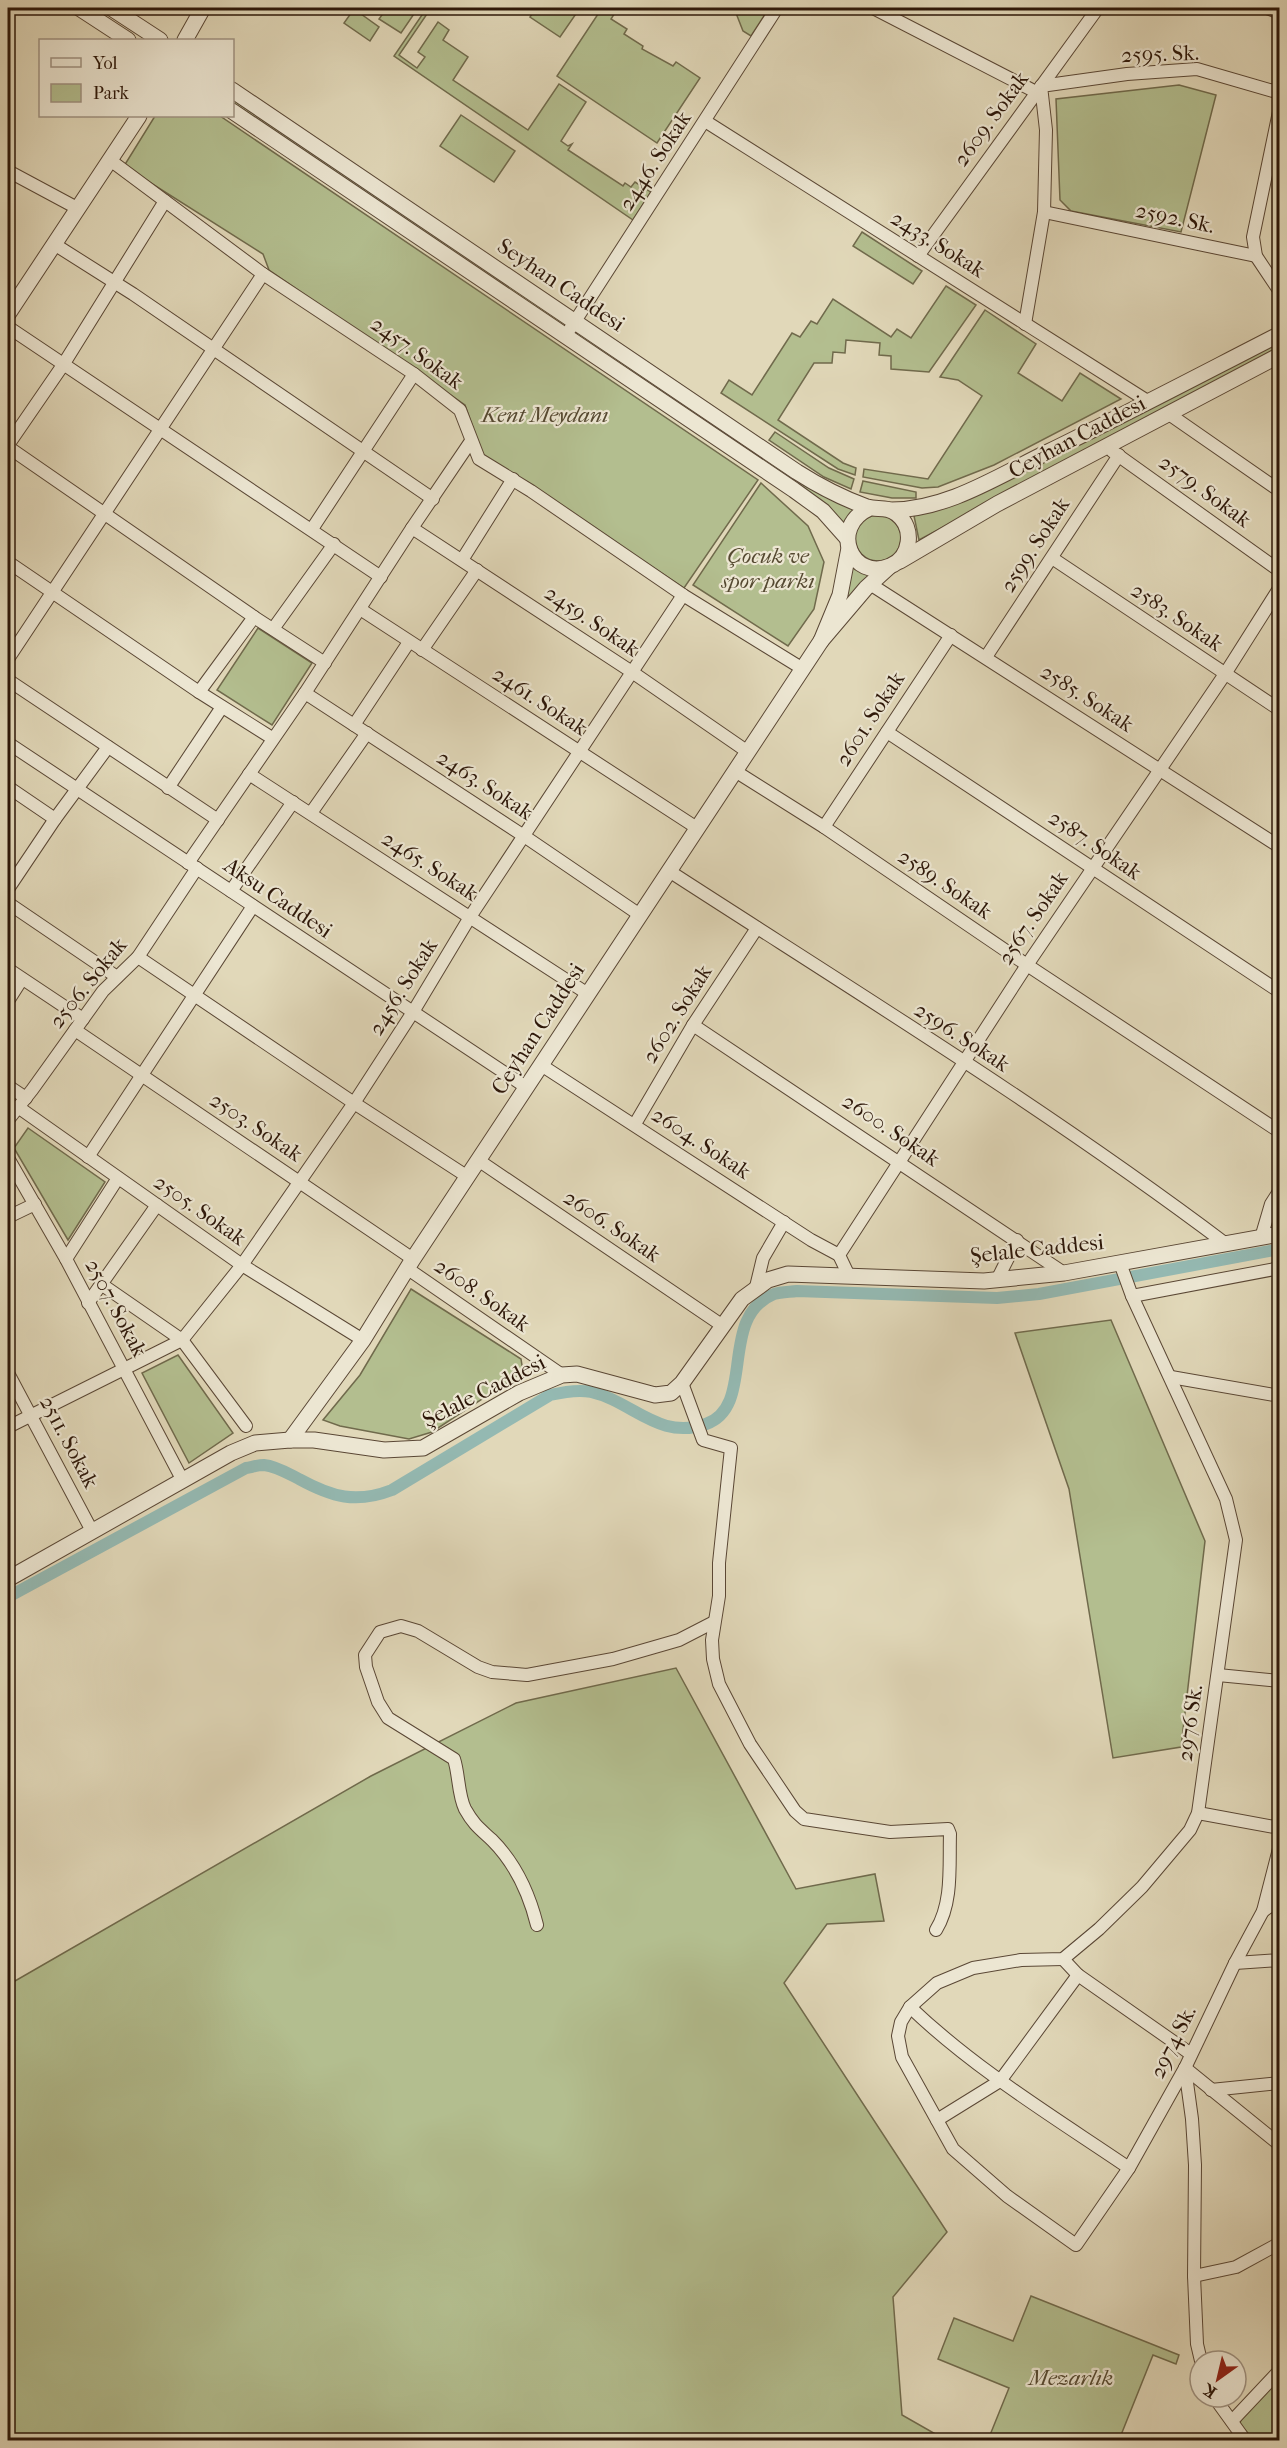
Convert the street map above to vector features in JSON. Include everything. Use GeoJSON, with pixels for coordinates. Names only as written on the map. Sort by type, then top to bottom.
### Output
{"type":"FeatureCollection","features":[{"type":"Feature","properties":{"kind":"street"},"geometry":{"type":"LineString","coordinates":[[79,8],[126,39]]}},
{"type":"Feature","properties":{"kind":"street"},"geometry":{"type":"LineString","coordinates":[[111,8],[158,39]]}},
{"type":"Feature","properties":{"kind":"street"},"geometry":{"type":"LineString","coordinates":[[186,39],[202,8]]}},
{"type":"Feature","properties":{"kind":"street","name":"2446. Sokak"},"geometry":{"type":"LineString","coordinates":[[566,336],[777,8]]}},
{"type":"Feature","properties":{"kind":"street"},"geometry":{"type":"LineString","coordinates":[[873,8],[890,11],[1039,89],[1046,130],[1044,212],[1025,324]]}},
{"type":"Feature","properties":{"kind":"street","name":"2609. Sokak"},"geometry":{"type":"LineString","coordinates":[[918,256],[1098,8]]}},
{"type":"Feature","properties":{"kind":"street"},"geometry":{"type":"LineString","coordinates":[[1267,8],[1280,13]]}},
{"type":"Feature","properties":{"kind":"street","name":"2595. Sk."},"geometry":{"type":"LineString","coordinates":[[1039,89],[1127,75],[1197,69],[1280,93]]}},
{"type":"Feature","properties":{"kind":"street","name":"Seyhan Caddesi"},"geometry":{"type":"LineString","coordinates":[[234,91],[797,472],[829,491],[870,508]]}},
{"type":"Feature","properties":{"kind":"street"},"geometry":{"type":"LineString","coordinates":[[1280,107],[1253,237],[1256,256],[1280,292]]}},
{"type":"Feature","properties":{"kind":"street","name":"Seyhan Caddesi"},"geometry":{"type":"LineString","coordinates":[[234,112],[807,500],[834,522],[848,543]]}},
{"type":"Feature","properties":{"kind":"street"},"geometry":{"type":"LineString","coordinates":[[8,314],[138,117]]}},
{"type":"Feature","properties":{"kind":"street","name":"2433. Sokak"},"geometry":{"type":"LineString","coordinates":[[705,121],[1149,402]]}},
{"type":"Feature","properties":{"kind":"street","name":"2457. Sokak"},"geometry":{"type":"LineString","coordinates":[[110,160],[263,274],[414,374],[460,410],[479,459],[513,479],[683,595],[803,669]]}},
{"type":"Feature","properties":{"kind":"street"},"geometry":{"type":"LineString","coordinates":[[8,171],[77,208]]}},
{"type":"Feature","properties":{"kind":"street"},"geometry":{"type":"LineString","coordinates":[[165,201],[113,281],[63,365],[8,446],[254,617],[325,663]]}},
{"type":"Feature","properties":{"kind":"street","name":"2592. Sk."},"geometry":{"type":"LineString","coordinates":[[1044,212],[1256,256]]}},
{"type":"Feature","properties":{"kind":"street"},"geometry":{"type":"LineString","coordinates":[[54,244],[113,281],[433,499]]}},
{"type":"Feature","properties":{"kind":"street"},"geometry":{"type":"LineString","coordinates":[[8,660],[263,274]]}},
{"type":"Feature","properties":{"kind":"street"},"geometry":{"type":"LineString","coordinates":[[8,327],[381,576]]}},
{"type":"Feature","properties":{"kind":"street","name":"Ceyhan Caddesi"},"geometry":{"type":"LineString","coordinates":[[891,510],[918,508],[950,499],[1149,402],[1280,334]]}},
{"type":"Feature","properties":{"kind":"street","name":"Ceyhan Caddesi"},"geometry":{"type":"LineString","coordinates":[[290,1440],[363,1340],[478,1160],[821,641],[870,584],[893,565],[973,518],[1280,355]]}},
{"type":"Feature","properties":{"kind":"street"},"geometry":{"type":"LineString","coordinates":[[312,529],[414,374]]}},
{"type":"Feature","properties":{"kind":"street"},"geometry":{"type":"LineString","coordinates":[[1169,414],[1280,490]]}},
{"type":"Feature","properties":{"kind":"street","name":"2506. Sokak"},"geometry":{"type":"LineString","coordinates":[[8,1120],[103,991],[138,957],[218,820],[305,693],[471,441]]}},
{"type":"Feature","properties":{"kind":"street","name":"2579. Sokak"},"geometry":{"type":"LineString","coordinates":[[1105,447],[1280,570]]}},
{"type":"Feature","properties":{"kind":"street","name":"2599. Sokak"},"geometry":{"type":"LineString","coordinates":[[986,657],[1119,455]]}},
{"type":"Feature","properties":{"kind":"street"},"geometry":{"type":"LineString","coordinates":[[462,560],[513,479]]}},
{"type":"Feature","properties":{"kind":"street"},"geometry":{"type":"LineString","coordinates":[[881,507],[891,510],[906,524],[909,534],[908,545],[893,565],[869,567],[860,563],[848,543],[853,520],[861,512],[870,508],[881,507]]}},
{"type":"Feature","properties":{"kind":"street","name":"2459. Sokak"},"geometry":{"type":"LineString","coordinates":[[412,528],[632,672],[748,752]]}},
{"type":"Feature","properties":{"kind":"street","name":"Ceyhan Caddesi"},"geometry":{"type":"LineString","coordinates":[[821,641],[840,595],[848,543]]}},
{"type":"Feature","properties":{"kind":"street"},"geometry":{"type":"LineString","coordinates":[[273,629],[334,544]]}},
{"type":"Feature","properties":{"kind":"street","name":"2583. Sokak"},"geometry":{"type":"LineString","coordinates":[[1052,558],[1280,710]]}},
{"type":"Feature","properties":{"kind":"street"},"geometry":{"type":"LineString","coordinates":[[8,562],[199,692],[272,738]]}},
{"type":"Feature","properties":{"kind":"street"},"geometry":{"type":"LineString","coordinates":[[422,650],[477,570]]}},
{"type":"Feature","properties":{"kind":"street","name":"2585. Sokak"},"geometry":{"type":"LineString","coordinates":[[870,584],[1280,847]]}},
{"type":"Feature","properties":{"kind":"street","name":"2567. Sokak"},"geometry":{"type":"LineString","coordinates":[[839,1254],[901,1162],[1027,965],[1225,674],[1280,587]]}},
{"type":"Feature","properties":{"kind":"street","name":"2456. Sokak"},"geometry":{"type":"LineString","coordinates":[[8,1427],[123,1367],[182,1340],[242,1265],[354,1103],[413,1012],[470,917],[683,595]]}},
{"type":"Feature","properties":{"kind":"street","name":"2461. Sokak"},"geometry":{"type":"LineString","coordinates":[[360,609],[697,828]]}},
{"type":"Feature","properties":{"kind":"street"},"geometry":{"type":"LineString","coordinates":[[199,692],[254,617]]}},
{"type":"Feature","properties":{"kind":"street","name":"2601. Sokak"},"geometry":{"type":"LineString","coordinates":[[824,827],[951,635]]}},
{"type":"Feature","properties":{"kind":"street"},"geometry":{"type":"LineString","coordinates":[[354,725],[410,642]]}},
{"type":"Feature","properties":{"kind":"street"},"geometry":{"type":"LineString","coordinates":[[8,680],[218,820]]}},
{"type":"Feature","properties":{"kind":"street","name":"2463. Sokak"},"geometry":{"type":"LineString","coordinates":[[305,693],[640,915]]}},
{"type":"Feature","properties":{"kind":"street"},"geometry":{"type":"LineString","coordinates":[[168,788],[222,707]]}},
{"type":"Feature","properties":{"kind":"street","name":"2587. Sokak"},"geometry":{"type":"LineString","coordinates":[[887,732],[1280,992]]}},
{"type":"Feature","properties":{"kind":"street"},"geometry":{"type":"LineString","coordinates":[[311,813],[367,733]]}},
{"type":"Feature","properties":{"kind":"street","name":"Aksu Caddesi"},"geometry":{"type":"LineString","coordinates":[[8,743],[526,1087]]}},
{"type":"Feature","properties":{"kind":"street"},"geometry":{"type":"LineString","coordinates":[[8,889],[76,789],[108,747]]}},
{"type":"Feature","properties":{"kind":"street","name":"2589. Sokak"},"geometry":{"type":"LineString","coordinates":[[735,771],[824,827],[1027,965],[1280,1132]]}},
{"type":"Feature","properties":{"kind":"street","name":"2465. Sokak"},"geometry":{"type":"LineString","coordinates":[[249,774],[588,994]]}},
{"type":"Feature","properties":{"kind":"street"},"geometry":{"type":"LineString","coordinates":[[8,787],[55,819]]}},
{"type":"Feature","properties":{"kind":"street"},"geometry":{"type":"LineString","coordinates":[[231,891],[293,802]]}},
{"type":"Feature","properties":{"kind":"street","name":"2596. Sokak"},"geometry":{"type":"LineString","coordinates":[[669,871],[963,1062],[1169,1201],[1226,1244]]}},
{"type":"Feature","properties":{"kind":"street"},"geometry":{"type":"LineString","coordinates":[[8,903],[117,977]]}},
{"type":"Feature","properties":{"kind":"street"},"geometry":{"type":"LineString","coordinates":[[88,1157],[253,906]]}},
{"type":"Feature","properties":{"kind":"street","name":"2602. Sokak"},"geometry":{"type":"LineString","coordinates":[[635,1124],[693,1025],[757,928]]}},
{"type":"Feature","properties":{"kind":"street"},"geometry":{"type":"LineString","coordinates":[[138,957],[468,1177]]}},
{"type":"Feature","properties":{"kind":"street"},"geometry":{"type":"LineString","coordinates":[[8,969],[83,1019]]}},
{"type":"Feature","properties":{"kind":"street"},"geometry":{"type":"LineString","coordinates":[[8,1001],[22,979]]}},
{"type":"Feature","properties":{"kind":"street","name":"2600. Sokak"},"geometry":{"type":"LineString","coordinates":[[693,1025],[1064,1272]]}},
{"type":"Feature","properties":{"kind":"street","name":"2503. Sokak"},"geometry":{"type":"LineString","coordinates":[[75,1030],[300,1182],[410,1264]]}},
{"type":"Feature","properties":{"kind":"street","name":"2604. Sokak"},"geometry":{"type":"LineString","coordinates":[[541,1065],[811,1240],[839,1254]]}},
{"type":"Feature","properties":{"kind":"street","name":"2505. Sokak"},"geometry":{"type":"LineString","coordinates":[[8,1086],[22,1103],[88,1157],[242,1265],[363,1340]]}},
{"type":"Feature","properties":{"kind":"street","name":"2507. Sokak"},"geometry":{"type":"LineString","coordinates":[[8,1158],[66,1259],[183,1481]]}},
{"type":"Feature","properties":{"kind":"street","name":"2606. Sokak"},"geometry":{"type":"LineString","coordinates":[[478,1160],[723,1326]]}},
{"type":"Feature","properties":{"kind":"street"},"geometry":{"type":"LineString","coordinates":[[66,1259],[118,1178]]}},
{"type":"Feature","properties":{"kind":"street"},"geometry":{"type":"LineString","coordinates":[[1261,1238],[1271,1204],[1280,1190]]}},
{"type":"Feature","properties":{"kind":"street"},"geometry":{"type":"LineString","coordinates":[[8,1217],[35,1204]]}},
{"type":"Feature","properties":{"kind":"street"},"geometry":{"type":"LineString","coordinates":[[88,1303],[157,1205]]}},
{"type":"Feature","properties":{"kind":"street"},"geometry":{"type":"LineString","coordinates":[[756,1287],[763,1258],[784,1222]]}},
{"type":"Feature","properties":{"kind":"street","name":"Şelale Caddesi"},"geometry":{"type":"LineString","coordinates":[[8,1579],[231,1453],[255,1443],[314,1440],[384,1450],[423,1448],[519,1394],[562,1376],[577,1374],[655,1395],[671,1393],[682,1383],[742,1299],[768,1280],[788,1274],[997,1280],[1120,1263],[1280,1234]]}},
{"type":"Feature","properties":{"kind":"street"},"geometry":{"type":"LineString","coordinates":[[997,1280],[1017,1240]]}},
{"type":"Feature","properties":{"kind":"street"},"geometry":{"type":"LineString","coordinates":[[839,1254],[849,1276]]}},
{"type":"Feature","properties":{"kind":"street","name":"2976 Sk."},"geometry":{"type":"LineString","coordinates":[[1064,1959],[1142,1887],[1190,1830],[1198,1813],[1236,1540],[1226,1499],[1132,1296],[1120,1263]]}},
{"type":"Feature","properties":{"kind":"street","name":"2608. Sokak"},"geometry":{"type":"LineString","coordinates":[[410,1264],[562,1376]]}},
{"type":"Feature","properties":{"kind":"street"},"geometry":{"type":"LineString","coordinates":[[1132,1296],[1280,1268]]}},
{"type":"Feature","properties":{"kind":"street"},"geometry":{"type":"LineString","coordinates":[[101,1284],[182,1340],[246,1426]]}},
{"type":"Feature","properties":{"kind":"street","name":"2511. Sokak"},"geometry":{"type":"LineString","coordinates":[[8,1373],[92,1531]]}},
{"type":"Feature","properties":{"kind":"street"},"geometry":{"type":"LineString","coordinates":[[1171,1377],[1280,1396]]}},
{"type":"Feature","properties":{"kind":"street"},"geometry":{"type":"LineString","coordinates":[[682,1383],[703,1440],[731,1448],[719,1563],[719,1596],[712,1650],[719,1683],[750,1744],[795,1811],[804,1819],[890,1832],[948,1829],[950,1834],[946,1905],[943,1919],[936,1930]]}},
{"type":"Feature","properties":{"kind":"street"},"geometry":{"type":"LineString","coordinates":[[537,1925],[530,1897],[517,1872],[492,1840],[477,1828],[464,1805],[454,1759],[388,1718],[378,1702],[366,1667],[365,1655],[372,1643],[380,1632],[401,1626],[418,1631],[478,1667],[492,1672],[527,1675],[613,1659],[679,1640],[714,1622]]}},
{"type":"Feature","properties":{"kind":"street"},"geometry":{"type":"LineString","coordinates":[[1218,1675],[1280,1681]]}},
{"type":"Feature","properties":{"kind":"street"},"geometry":{"type":"LineString","coordinates":[[1198,1813],[1280,1828]]}},
{"type":"Feature","properties":{"kind":"street","name":"2974 Sk."},"geometry":{"type":"LineString","coordinates":[[937,2120],[953,2148],[960,2155],[1007,2196],[1076,2246],[1129,2168],[1185,2068],[1235,1963],[1263,1911],[1280,1845]]}},
{"type":"Feature","properties":{"kind":"street"},"geometry":{"type":"LineString","coordinates":[[1263,1911],[1280,1899]]}},
{"type":"Feature","properties":{"kind":"street"},"geometry":{"type":"LineString","coordinates":[[1078,1975],[1000,2081],[937,2120],[900,2050],[899,2029],[903,2016],[910,2007],[937,1983],[973,1968],[1021,1960],[1064,1959],[1078,1975],[1191,2054]]}},
{"type":"Feature","properties":{"kind":"street"},"geometry":{"type":"LineString","coordinates":[[1235,1963],[1280,1960]]}},
{"type":"Feature","properties":{"kind":"street"},"geometry":{"type":"LineString","coordinates":[[910,2007],[944,2039],[1000,2081],[1129,2168]]}},
{"type":"Feature","properties":{"kind":"street"},"geometry":{"type":"LineString","coordinates":[[1185,2068],[1280,2145]]}},
{"type":"Feature","properties":{"kind":"street"},"geometry":{"type":"LineString","coordinates":[[1185,2068],[1195,2165],[1194,2276],[1198,2349]]}},
{"type":"Feature","properties":{"kind":"street"},"geometry":{"type":"LineString","coordinates":[[1211,2090],[1280,2083]]}},
{"type":"Feature","properties":{"kind":"street"},"geometry":{"type":"LineString","coordinates":[[1194,2276],[1236,2267],[1280,2243]]}},
{"type":"Feature","properties":{"kind":"street"},"geometry":{"type":"LineString","coordinates":[[1232,2421],[1280,2370]]}},
{"type":"Feature","properties":{"kind":"street"},"geometry":{"type":"LineString","coordinates":[[1223,2409],[1245,2440]]}},
{"type":"Feature","properties":{"kind":"green space"},"geometry":{"type":"Polygon","coordinates":[[[387,8],[418,8],[401,33],[379,19],[387,8]]]}},
{"type":"Feature","properties":{"kind":"green space"},"geometry":{"type":"Polygon","coordinates":[[[536,8],[580,8],[560,37],[530,17],[536,8]]]}},
{"type":"Feature","properties":{"kind":"green space"},"geometry":{"type":"Polygon","coordinates":[[[602,8],[618,8],[611,19],[627,29],[624,34],[643,46],[642,49],[673,66],[676,62],[700,78],[657,143],[557,76],[602,8]]]}},
{"type":"Feature","properties":{"kind":"green space"},"geometry":{"type":"Polygon","coordinates":[[[734,8],[769,8],[751,36],[743,31],[734,8]]]}},
{"type":"Feature","properties":{"kind":"green space"},"geometry":{"type":"Polygon","coordinates":[[[354,9],[379,27],[370,41],[344,23],[354,9]]]}},
{"type":"Feature","properties":{"kind":"green space"},"geometry":{"type":"Polygon","coordinates":[[[424,12],[427,14],[399,55],[417,68],[425,57],[418,52],[438,22],[449,30],[443,40],[468,57],[453,80],[528,130],[559,84],[586,102],[561,141],[568,146],[572,144],[568,150],[623,186],[625,183],[631,187],[635,182],[651,192],[633,220],[394,56],[424,12]]]}},
{"type":"Feature","properties":{"kind":"green space"},"geometry":{"type":"Polygon","coordinates":[[[1179,85],[1216,95],[1181,232],[1071,211],[1060,200],[1056,99],[1179,85]]]}},
{"type":"Feature","properties":{"kind":"green space"},"geometry":{"type":"Polygon","coordinates":[[[234,100],[566,323],[564,326],[234,104],[234,100]]]}},
{"type":"Feature","properties":{"kind":"green space"},"geometry":{"type":"Polygon","coordinates":[[[461,115],[515,151],[494,182],[440,146],[461,115]]]}},
{"type":"Feature","properties":{"kind":"green space","name":"Kent Meydanı"},"geometry":{"type":"Polygon","coordinates":[[[154,117],[221,117],[758,480],[684,588],[482,454],[465,405],[269,270],[263,254],[124,166],[154,117]]]}},
{"type":"Feature","properties":{"kind":"green space"},"geometry":{"type":"Polygon","coordinates":[[[862,232],[922,271],[913,284],[853,246],[862,232]]]}},
{"type":"Feature","properties":{"kind":"green space"},"geometry":{"type":"Polygon","coordinates":[[[946,286],[976,305],[929,372],[891,369],[891,356],[879,355],[880,343],[846,340],[845,353],[833,352],[832,363],[814,363],[778,420],[843,463],[856,468],[855,475],[838,469],[721,393],[729,380],[752,395],[792,333],[800,337],[811,321],[817,324],[833,299],[891,337],[897,329],[911,338],[946,286]]]}},
{"type":"Feature","properties":{"kind":"green space"},"geometry":{"type":"Polygon","coordinates":[[[985,310],[1036,344],[1018,373],[1062,401],[1080,373],[1121,399],[994,465],[938,487],[922,488],[863,477],[864,469],[928,479],[982,396],[958,380],[940,377],[985,310]]]}},
{"type":"Feature","properties":{"kind":"green space"},"geometry":{"type":"Polygon","coordinates":[[[578,332],[854,509],[845,523],[576,335],[578,332]]]}},
{"type":"Feature","properties":{"kind":"green space"},"geometry":{"type":"Polygon","coordinates":[[[1279,341],[1279,348],[919,540],[914,516],[1279,341]]]}},
{"type":"Feature","properties":{"kind":"green space"},"geometry":{"type":"Polygon","coordinates":[[[775,432],[829,468],[854,479],[851,489],[824,477],[769,440],[775,432]]]}},
{"type":"Feature","properties":{"kind":"green space"},"geometry":{"type":"Polygon","coordinates":[[[863,481],[916,492],[916,498],[892,498],[860,492],[863,481]]]}},
{"type":"Feature","properties":{"kind":"green space","name":"Çocuk ve spor parkı"},"geometry":{"type":"Polygon","coordinates":[[[761,483],[808,526],[824,562],[814,609],[788,646],[693,585],[761,483]]]}},
{"type":"Feature","properties":{"kind":"green space"},"geometry":{"type":"Polygon","coordinates":[[[878,515],[894,522],[901,538],[894,554],[878,561],[862,554],[855,538],[862,522],[878,515]]]}},
{"type":"Feature","properties":{"kind":"green space"},"geometry":{"type":"Polygon","coordinates":[[[851,566],[871,576],[834,622],[851,566]]]}},
{"type":"Feature","properties":{"kind":"green space"},"geometry":{"type":"Polygon","coordinates":[[[258,628],[312,663],[272,725],[217,690],[258,628]]]}},
{"type":"Feature","properties":{"kind":"green space"},"geometry":{"type":"Polygon","coordinates":[[[28,1128],[105,1182],[68,1240],[14,1148],[28,1128]]]}},
{"type":"Feature","properties":{"kind":"green space"},"geometry":{"type":"Polygon","coordinates":[[[411,1289],[521,1359],[523,1372],[432,1432],[409,1439],[340,1426],[323,1420],[360,1375],[411,1289]]]}},
{"type":"Feature","properties":{"kind":"green space"},"geometry":{"type":"Polygon","coordinates":[[[1111,1320],[1205,1541],[1181,1747],[1113,1758],[1069,1489],[1015,1333],[1111,1320]]]}},
{"type":"Feature","properties":{"kind":"green space"},"geometry":{"type":"Polygon","coordinates":[[[178,1355],[233,1433],[189,1463],[142,1373],[178,1355]]]}},
{"type":"Feature","properties":{"kind":"green space"},"geometry":{"type":"Polygon","coordinates":[[[676,1668],[796,1889],[875,1874],[884,1921],[827,1924],[784,1983],[947,2232],[893,2297],[902,2415],[946,2440],[8,2440],[8,1985],[371,1776],[516,1703],[676,1668]]]}},
{"type":"Feature","properties":{"kind":"green space","name":"Mezarlık"},"geometry":{"type":"Polygon","coordinates":[[[1031,2296],[1179,2355],[1176,2364],[1153,2355],[1119,2440],[988,2440],[1009,2388],[938,2359],[954,2318],[1013,2341],[1031,2296]]]}},
{"type":"Feature","properties":{"kind":"green space"},"geometry":{"type":"Polygon","coordinates":[[[1279,2376],[1279,2440],[1254,2440],[1240,2425],[1241,2417],[1279,2376]]]}},
{"type":"Feature","properties":{"kind":"waterway"},"geometry":{"type":"LineString","coordinates":[[8,1597],[246,1468],[269,1466],[333,1494],[367,1497],[392,1490],[550,1395],[570,1391],[586,1391],[606,1397],[660,1424],[689,1428],[706,1424],[721,1414],[730,1399],[746,1321],[757,1305],[774,1294],[797,1291],[997,1298],[1039,1294],[1280,1249]]}}]}
